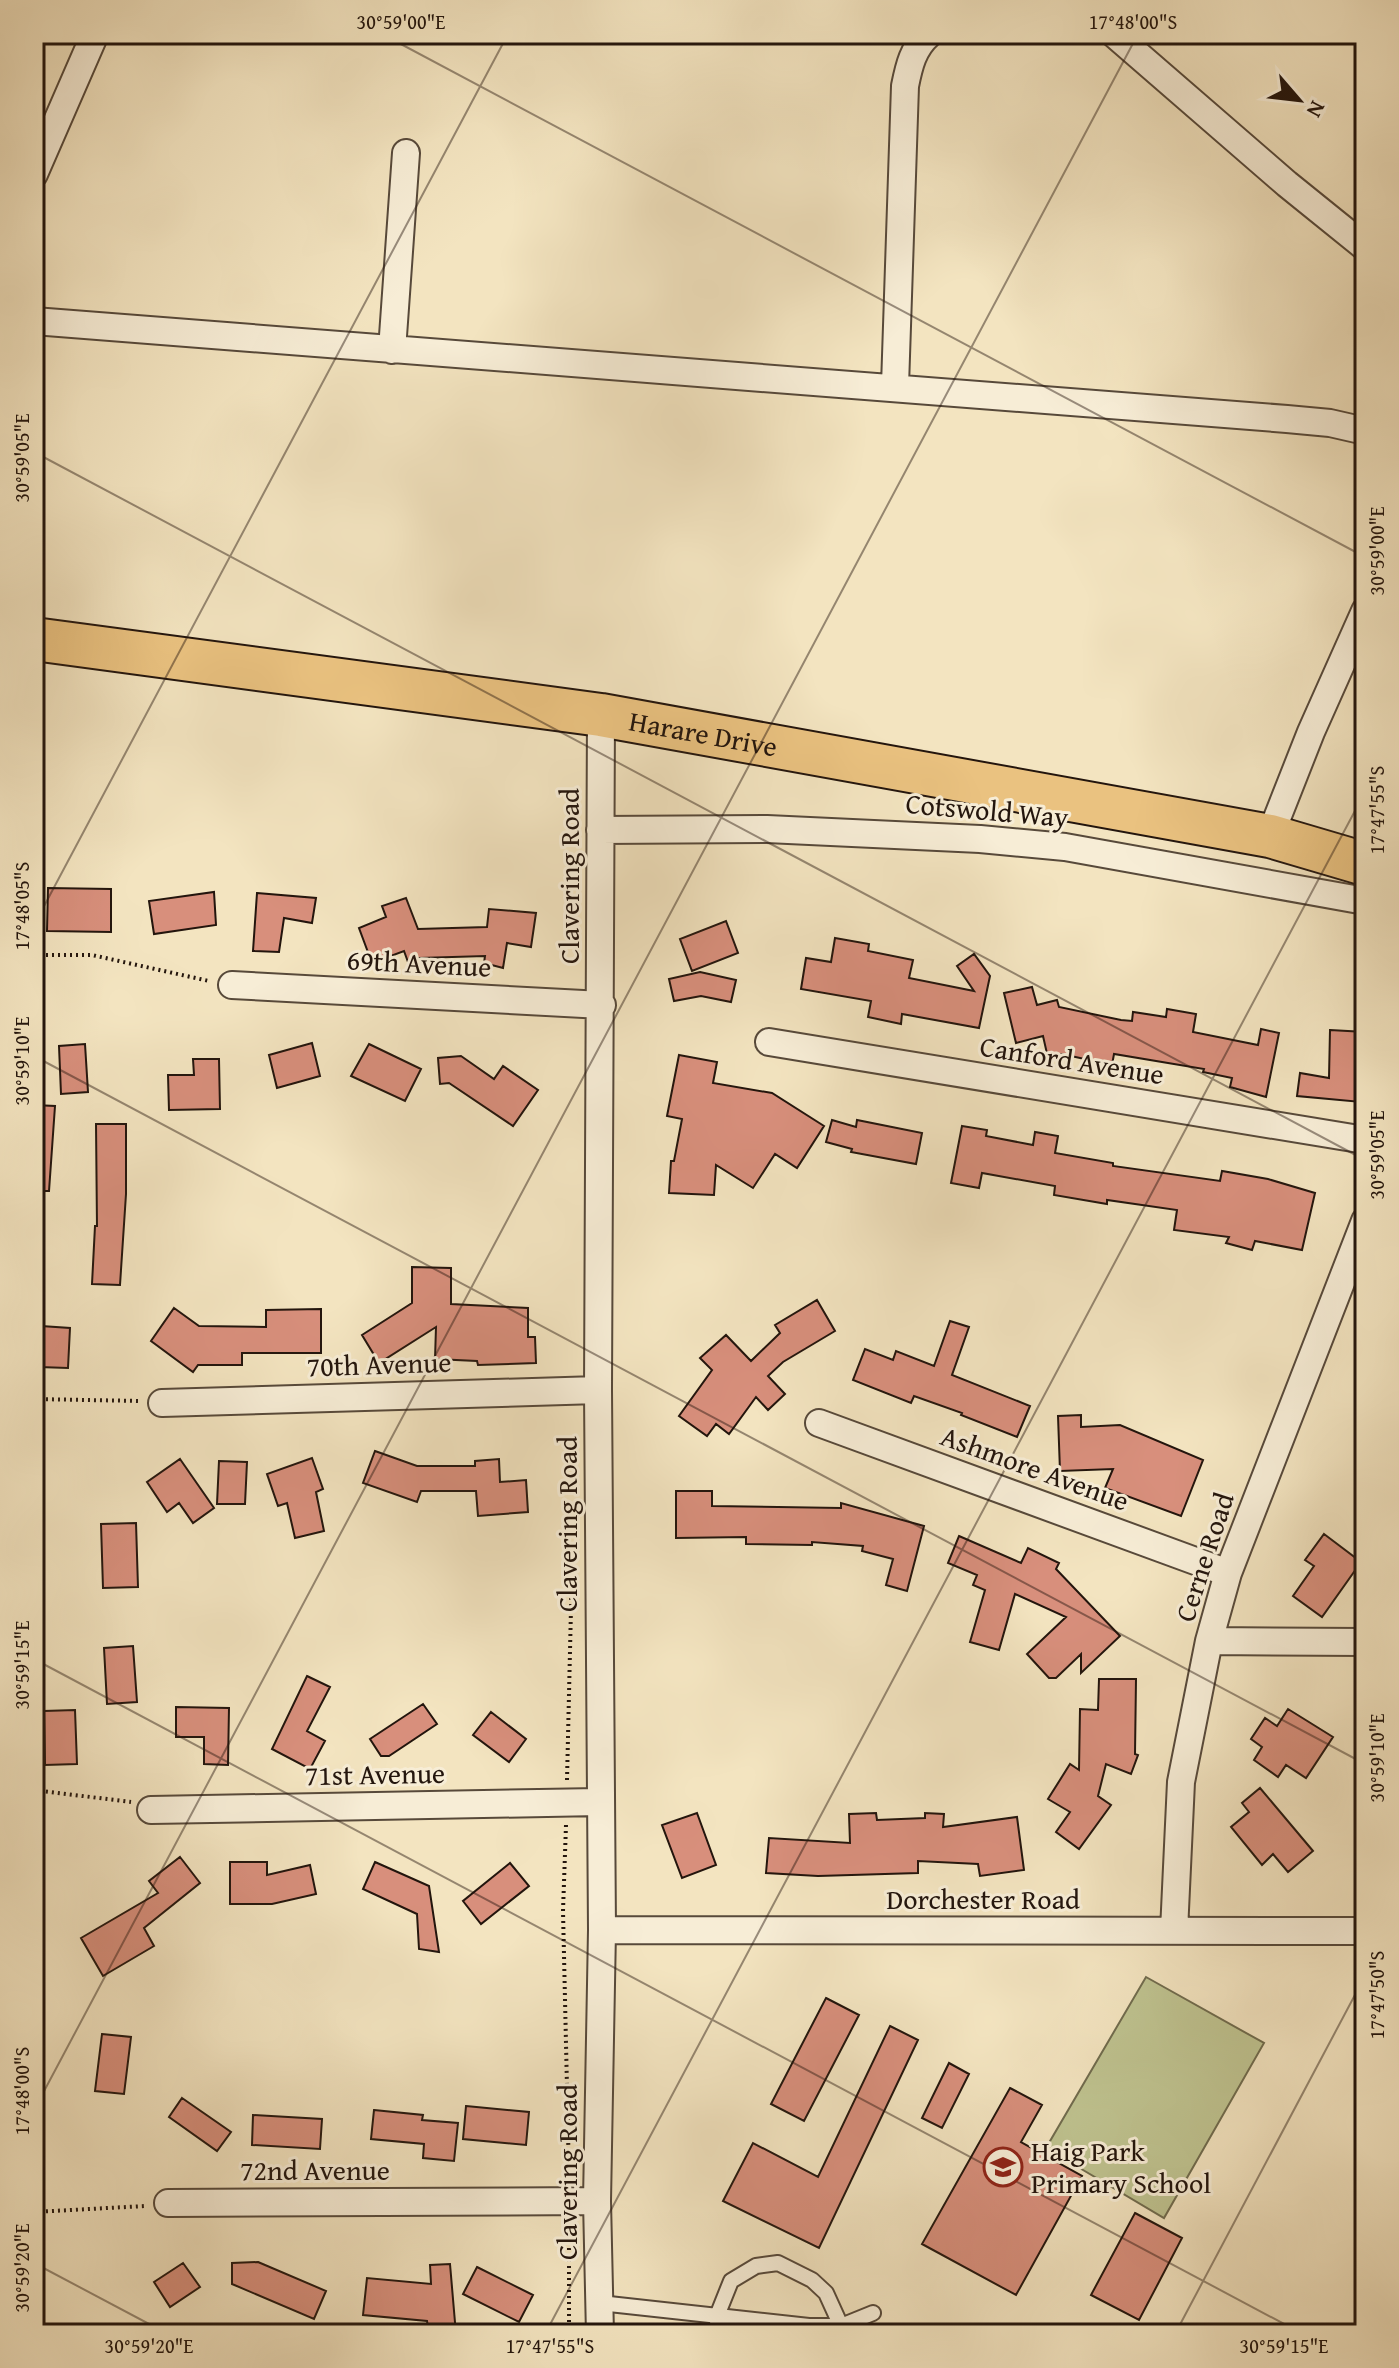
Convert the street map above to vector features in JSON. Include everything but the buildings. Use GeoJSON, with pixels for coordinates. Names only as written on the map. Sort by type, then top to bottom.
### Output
{"type":"FeatureCollection","features":[{"type":"Feature","properties":{"kind":"main road","name":"Harare Drive"},"geometry":{"type":"LineString","coordinates":[[34,639],[601,715],[1270,836],[1365,864]]}},
{"type":"Feature","properties":{"kind":"street"},"geometry":{"type":"LineString","coordinates":[[34,174],[95,34]]}},
{"type":"Feature","properties":{"kind":"street"},"geometry":{"type":"LineString","coordinates":[[895,386],[905,86],[911,59],[920,41],[929,34]]}},
{"type":"Feature","properties":{"kind":"street"},"geometry":{"type":"LineString","coordinates":[[1114,34],[1287,184],[1365,247]]}},
{"type":"Feature","properties":{"kind":"street"},"geometry":{"type":"LineString","coordinates":[[392,350],[406,153]]}},
{"type":"Feature","properties":{"kind":"street"},"geometry":{"type":"LineString","coordinates":[[34,321],[895,386],[1330,423],[1365,431]]}},
{"type":"Feature","properties":{"kind":"street"},"geometry":{"type":"LineString","coordinates":[[1270,836],[1311,732],[1365,611]]}},
{"type":"Feature","properties":{"kind":"street","name":"Clavering Road"},"geometry":{"type":"LineString","coordinates":[[600,2334],[597,2201],[602,1930],[598,1390],[601,715]]}},
{"type":"Feature","properties":{"kind":"street","name":"Cotswold Way"},"geometry":{"type":"LineString","coordinates":[[600,830],[767,829],[1023,843],[1065,847],[1365,901]]}},
{"type":"Feature","properties":{"kind":"street","name":"69th Avenue"},"geometry":{"type":"LineString","coordinates":[[232,985],[602,1005]]}},
{"type":"Feature","properties":{"kind":"street","name":"Canford Avenue"},"geometry":{"type":"LineString","coordinates":[[769,1042],[1365,1140]]}},
{"type":"Feature","properties":{"kind":"street","name":"Cerne Road"},"geometry":{"type":"LineString","coordinates":[[1174,1931],[1181,1782],[1209,1641],[1228,1573],[1365,1221]]}},
{"type":"Feature","properties":{"kind":"street","name":"70th Avenue"},"geometry":{"type":"LineString","coordinates":[[162,1403],[598,1390]]}},
{"type":"Feature","properties":{"kind":"street","name":"Ashmore Avenue"},"geometry":{"type":"LineString","coordinates":[[819,1423],[1228,1573]]}},
{"type":"Feature","properties":{"kind":"street"},"geometry":{"type":"LineString","coordinates":[[1209,1641],[1365,1642]]}},
{"type":"Feature","properties":{"kind":"street","name":"71st Avenue"},"geometry":{"type":"LineString","coordinates":[[151,1810],[599,1802]]}},
{"type":"Feature","properties":{"kind":"street","name":"Dorchester Road"},"geometry":{"type":"LineString","coordinates":[[602,1930],[1365,1931]]}},
{"type":"Feature","properties":{"kind":"street","name":"72nd Avenue"},"geometry":{"type":"LineString","coordinates":[[168,2203],[597,2201]]}},
{"type":"Feature","properties":{"kind":"lane"},"geometry":{"type":"LineString","coordinates":[[717,2334],[717,2316],[731,2281],[756,2266],[778,2263],[812,2280],[826,2293],[841,2326]]}},
{"type":"Feature","properties":{"kind":"lane"},"geometry":{"type":"LineString","coordinates":[[600,2303],[809,2326],[841,2326],[873,2313]]}},
{"type":"Feature","properties":{"kind":"path"},"geometry":{"type":"LineString","coordinates":[[34,955],[92,955],[232,985]]}},
{"type":"Feature","properties":{"kind":"path"},"geometry":{"type":"LineString","coordinates":[[34,1399],[118,1399],[162,1403]]}},
{"type":"Feature","properties":{"kind":"path"},"geometry":{"type":"LineString","coordinates":[[569,2334],[570,2114],[563,1911],[572,1557]]}},
{"type":"Feature","properties":{"kind":"path"},"geometry":{"type":"LineString","coordinates":[[34,1790],[127,1801],[151,1810]]}},
{"type":"Feature","properties":{"kind":"path"},"geometry":{"type":"LineString","coordinates":[[34,2212],[168,2203]]}},
{"type":"Feature","properties":{"kind":"green space"},"geometry":{"type":"Polygon","coordinates":[[[1146,1977],[1264,2043],[1164,2218],[1046,2148],[1146,1977]]]}},
{"type":"Feature","properties":{"kind":"place","name":"Haig Park Primary School"},"geometry":{"type":"Point","coordinates":[1003,2167]}}]}
